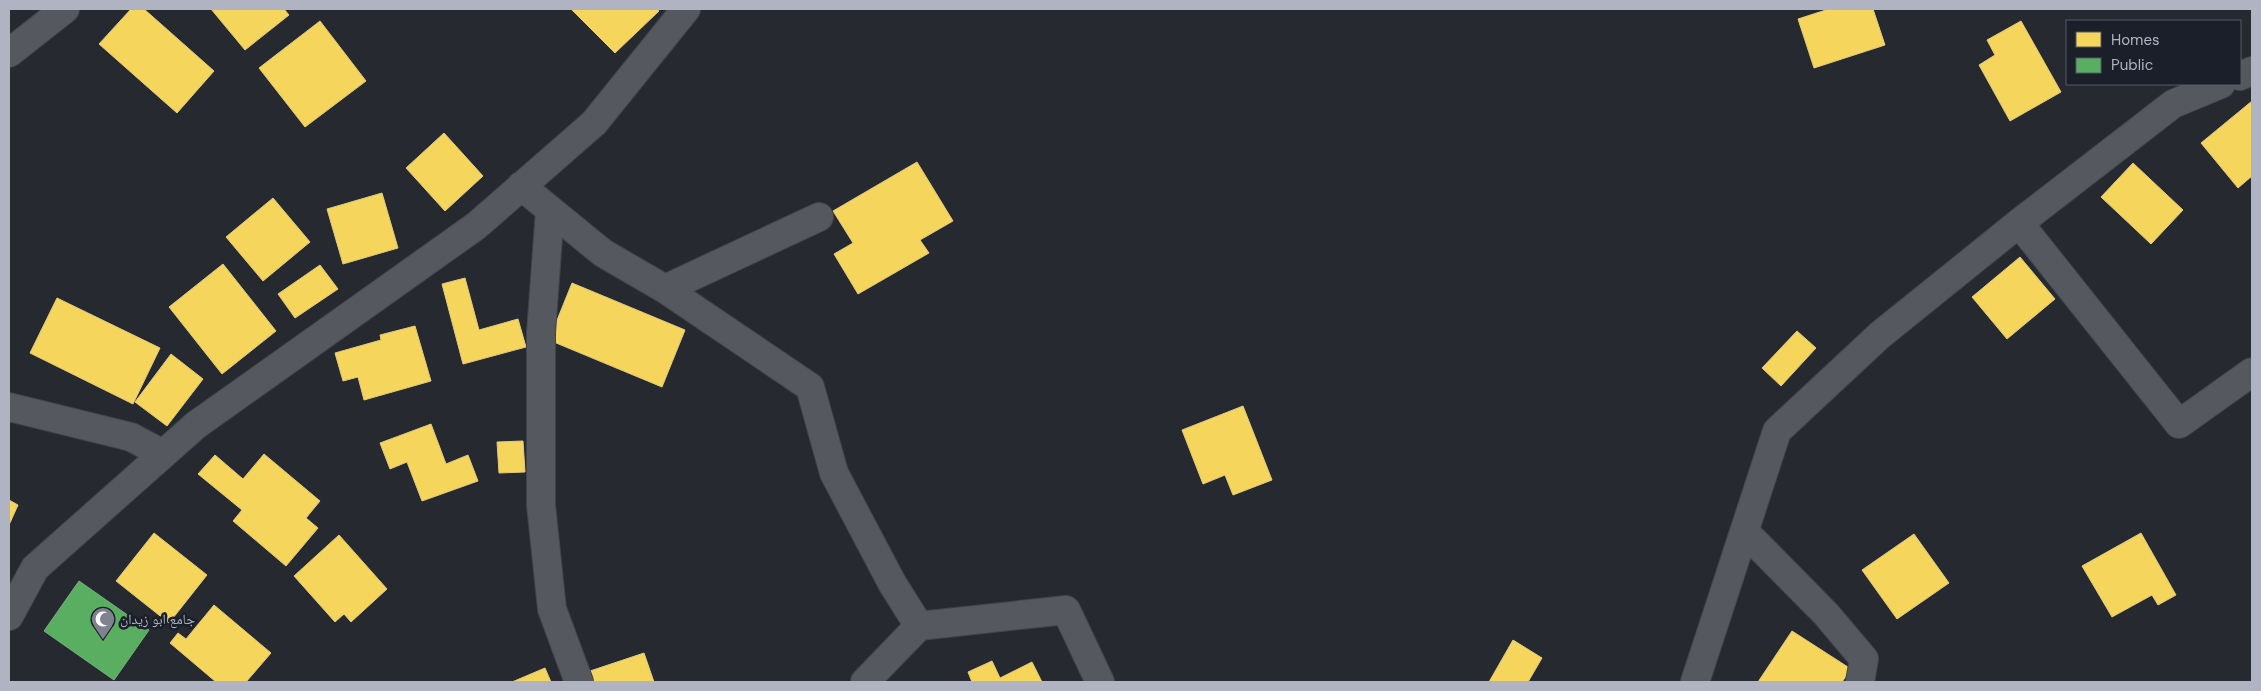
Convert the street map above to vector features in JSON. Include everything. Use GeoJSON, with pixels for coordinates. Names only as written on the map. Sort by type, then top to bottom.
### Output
{"type":"FeatureCollection","features":[{"type":"Feature","properties":{"kind":"street"},"geometry":{"type":"LineString","coordinates":[[9,53],[65,9]]}},
{"type":"Feature","properties":{"kind":"street"},"geometry":{"type":"LineString","coordinates":[[9,616],[35,568],[196,425],[476,226],[594,123],[676,14]]}},
{"type":"Feature","properties":{"kind":"street"},"geometry":{"type":"LineString","coordinates":[[1694,682],[1777,432],[1880,335],[2019,223],[2173,104],[2219,85]]}},
{"type":"Feature","properties":{"kind":"street"},"geometry":{"type":"LineString","coordinates":[[520,186],[603,253],[665,289],[810,388],[834,473],[892,584],[919,626]]}},
{"type":"Feature","properties":{"kind":"street"},"geometry":{"type":"LineString","coordinates":[[550,210],[541,333],[541,505],[552,609],[579,682]]}},
{"type":"Feature","properties":{"kind":"street"},"geometry":{"type":"LineString","coordinates":[[665,289],[819,217]]}},
{"type":"Feature","properties":{"kind":"street"},"geometry":{"type":"LineString","coordinates":[[2019,223],[2179,424],[2252,372]]}},
{"type":"Feature","properties":{"kind":"street"},"geometry":{"type":"LineString","coordinates":[[9,407],[131,437],[163,454]]}},
{"type":"Feature","properties":{"kind":"street"},"geometry":{"type":"LineString","coordinates":[[1744,532],[1826,614],[1864,659],[1860,682]]}},
{"type":"Feature","properties":{"kind":"street"},"geometry":{"type":"LineString","coordinates":[[865,682],[919,626],[1066,610],[1100,682]]}},
{"type":"Feature","properties":{"kind":"building: Homes"},"geometry":{"type":"Polygon","coordinates":[[[131,9],[144,9],[214,71],[177,113],[99,44],[131,9]]]}},
{"type":"Feature","properties":{"kind":"building: Homes"},"geometry":{"type":"Polygon","coordinates":[[[211,9],[284,9],[289,15],[245,50],[211,9]]]}},
{"type":"Feature","properties":{"kind":"building: Homes"},"geometry":{"type":"Polygon","coordinates":[[[571,9],[656,9],[659,11],[615,53],[571,9]]]}},
{"type":"Feature","properties":{"kind":"building: Homes"},"geometry":{"type":"Polygon","coordinates":[[[1829,9],[1873,9],[1885,45],[1814,68],[1798,19],[1829,9]]]}},
{"type":"Feature","properties":{"kind":"building: Homes"},"geometry":{"type":"Polygon","coordinates":[[[320,21],[366,81],[305,127],[259,68],[320,21]]]}},
{"type":"Feature","properties":{"kind":"building: Homes"},"geometry":{"type":"Polygon","coordinates":[[[2021,21],[2061,92],[2010,121],[1979,65],[1995,55],[1987,40],[2021,21]]]}},
{"type":"Feature","properties":{"kind":"building: Homes"},"geometry":{"type":"Polygon","coordinates":[[[2252,101],[2252,176],[2238,188],[2201,143],[2252,101]]]}},
{"type":"Feature","properties":{"kind":"building: Homes"},"geometry":{"type":"Polygon","coordinates":[[[444,133],[483,176],[445,211],[406,168],[444,133]]]}},
{"type":"Feature","properties":{"kind":"building: Homes"},"geometry":{"type":"Polygon","coordinates":[[[917,162],[953,221],[920,240],[929,253],[858,294],[834,254],[853,243],[833,211],[917,162]]]}},
{"type":"Feature","properties":{"kind":"building: Homes"},"geometry":{"type":"Polygon","coordinates":[[[2133,163],[2183,210],[2151,244],[2101,197],[2133,163]]]}},
{"type":"Feature","properties":{"kind":"building: Homes"},"geometry":{"type":"Polygon","coordinates":[[[382,193],[398,248],[343,264],[327,209],[382,193]]]}},
{"type":"Feature","properties":{"kind":"building: Homes"},"geometry":{"type":"Polygon","coordinates":[[[273,198],[310,242],[263,281],[226,237],[273,198]]]}},
{"type":"Feature","properties":{"kind":"building: Homes"},"geometry":{"type":"Polygon","coordinates":[[[2020,257],[2055,299],[2007,339],[1972,297],[2020,257]]]}},
{"type":"Feature","properties":{"kind":"building: Homes"},"geometry":{"type":"Polygon","coordinates":[[[223,264],[276,331],[222,374],[169,307],[223,264]]]}},
{"type":"Feature","properties":{"kind":"building: Homes"},"geometry":{"type":"Polygon","coordinates":[[[320,265],[338,289],[295,318],[278,294],[320,265]]]}},
{"type":"Feature","properties":{"kind":"building: Homes"},"geometry":{"type":"Polygon","coordinates":[[[465,278],[479,330],[518,319],[526,347],[463,364],[442,284],[465,278]]]}},
{"type":"Feature","properties":{"kind":"building: Homes"},"geometry":{"type":"Polygon","coordinates":[[[572,283],[685,330],[662,387],[549,340],[572,283]]]}},
{"type":"Feature","properties":{"kind":"building: Homes"},"geometry":{"type":"Polygon","coordinates":[[[57,298],[160,348],[133,404],[30,353],[57,298]]]}},
{"type":"Feature","properties":{"kind":"building: Homes"},"geometry":{"type":"Polygon","coordinates":[[[415,326],[431,381],[364,400],[358,377],[343,381],[335,353],[381,340],[380,335],[415,326]]]}},
{"type":"Feature","properties":{"kind":"building: Homes"},"geometry":{"type":"Polygon","coordinates":[[[1797,331],[1816,348],[1781,386],[1762,368],[1797,331]]]}},
{"type":"Feature","properties":{"kind":"building: Homes"},"geometry":{"type":"Polygon","coordinates":[[[171,354],[203,379],[167,426],[135,402],[171,354]]]}},
{"type":"Feature","properties":{"kind":"building: Homes"},"geometry":{"type":"Polygon","coordinates":[[[1243,406],[1272,480],[1233,495],[1225,475],[1203,484],[1182,430],[1243,406]]]}},
{"type":"Feature","properties":{"kind":"building: Homes"},"geometry":{"type":"Polygon","coordinates":[[[431,424],[446,464],[468,455],[478,481],[422,501],[407,462],[390,469],[380,443],[431,424]]]}},
{"type":"Feature","properties":{"kind":"building: Homes"},"geometry":{"type":"Polygon","coordinates":[[[523,441],[525,472],[499,473],[497,442],[523,441]]]}},
{"type":"Feature","properties":{"kind":"building: Homes"},"geometry":{"type":"Polygon","coordinates":[[[264,454],[320,501],[306,518],[318,528],[286,566],[233,521],[242,510],[198,474],[215,455],[243,479],[264,454]]]}},
{"type":"Feature","properties":{"kind":"building: Homes"},"geometry":{"type":"Polygon","coordinates":[[[9,500],[18,505],[9,525],[9,500]]]}},
{"type":"Feature","properties":{"kind":"building: Homes"},"geometry":{"type":"Polygon","coordinates":[[[154,533],[207,575],[169,623],[116,581],[154,533]]]}},
{"type":"Feature","properties":{"kind":"building: Homes"},"geometry":{"type":"Polygon","coordinates":[[[2141,533],[2176,595],[2158,605],[2152,595],[2112,617],[2082,566],[2141,533]]]}},
{"type":"Feature","properties":{"kind":"building: Homes"},"geometry":{"type":"Polygon","coordinates":[[[1914,534],[1949,583],[1897,619],[1862,570],[1914,534]]]}},
{"type":"Feature","properties":{"kind":"building: Homes"},"geometry":{"type":"Polygon","coordinates":[[[339,535],[387,589],[351,622],[344,614],[335,622],[294,576],[339,535]]]}},
{"type":"Feature","properties":{"kind":"building: Homes"},"geometry":{"type":"Polygon","coordinates":[[[214,605],[271,653],[246,682],[216,682],[170,643],[178,633],[186,639],[214,605]]]}},
{"type":"Feature","properties":{"kind":"building: Homes"},"geometry":{"type":"Polygon","coordinates":[[[1792,631],[1851,669],[1842,682],[1758,682],[1792,631]]]}},
{"type":"Feature","properties":{"kind":"building: Homes"},"geometry":{"type":"Polygon","coordinates":[[[1513,640],[1542,658],[1528,682],[1489,682],[1513,640]]]}},
{"type":"Feature","properties":{"kind":"building: Homes"},"geometry":{"type":"Polygon","coordinates":[[[644,653],[654,682],[594,682],[590,671],[644,653]]]}},
{"type":"Feature","properties":{"kind":"building: Homes"},"geometry":{"type":"Polygon","coordinates":[[[992,661],[1000,678],[1032,662],[1042,682],[972,682],[968,672],[992,661]]]}},
{"type":"Feature","properties":{"kind":"building: Homes"},"geometry":{"type":"Polygon","coordinates":[[[545,668],[551,682],[512,682],[545,668]]]}},
{"type":"Feature","properties":{"kind":"building: Public"},"geometry":{"type":"Polygon","coordinates":[[[79,581],[149,630],[114,680],[44,631],[79,581]]]}},
{"type":"Feature","properties":{"kind":"place","name":"جامع ابو زيدان"},"geometry":{"type":"Point","coordinates":[103,640]}}]}
